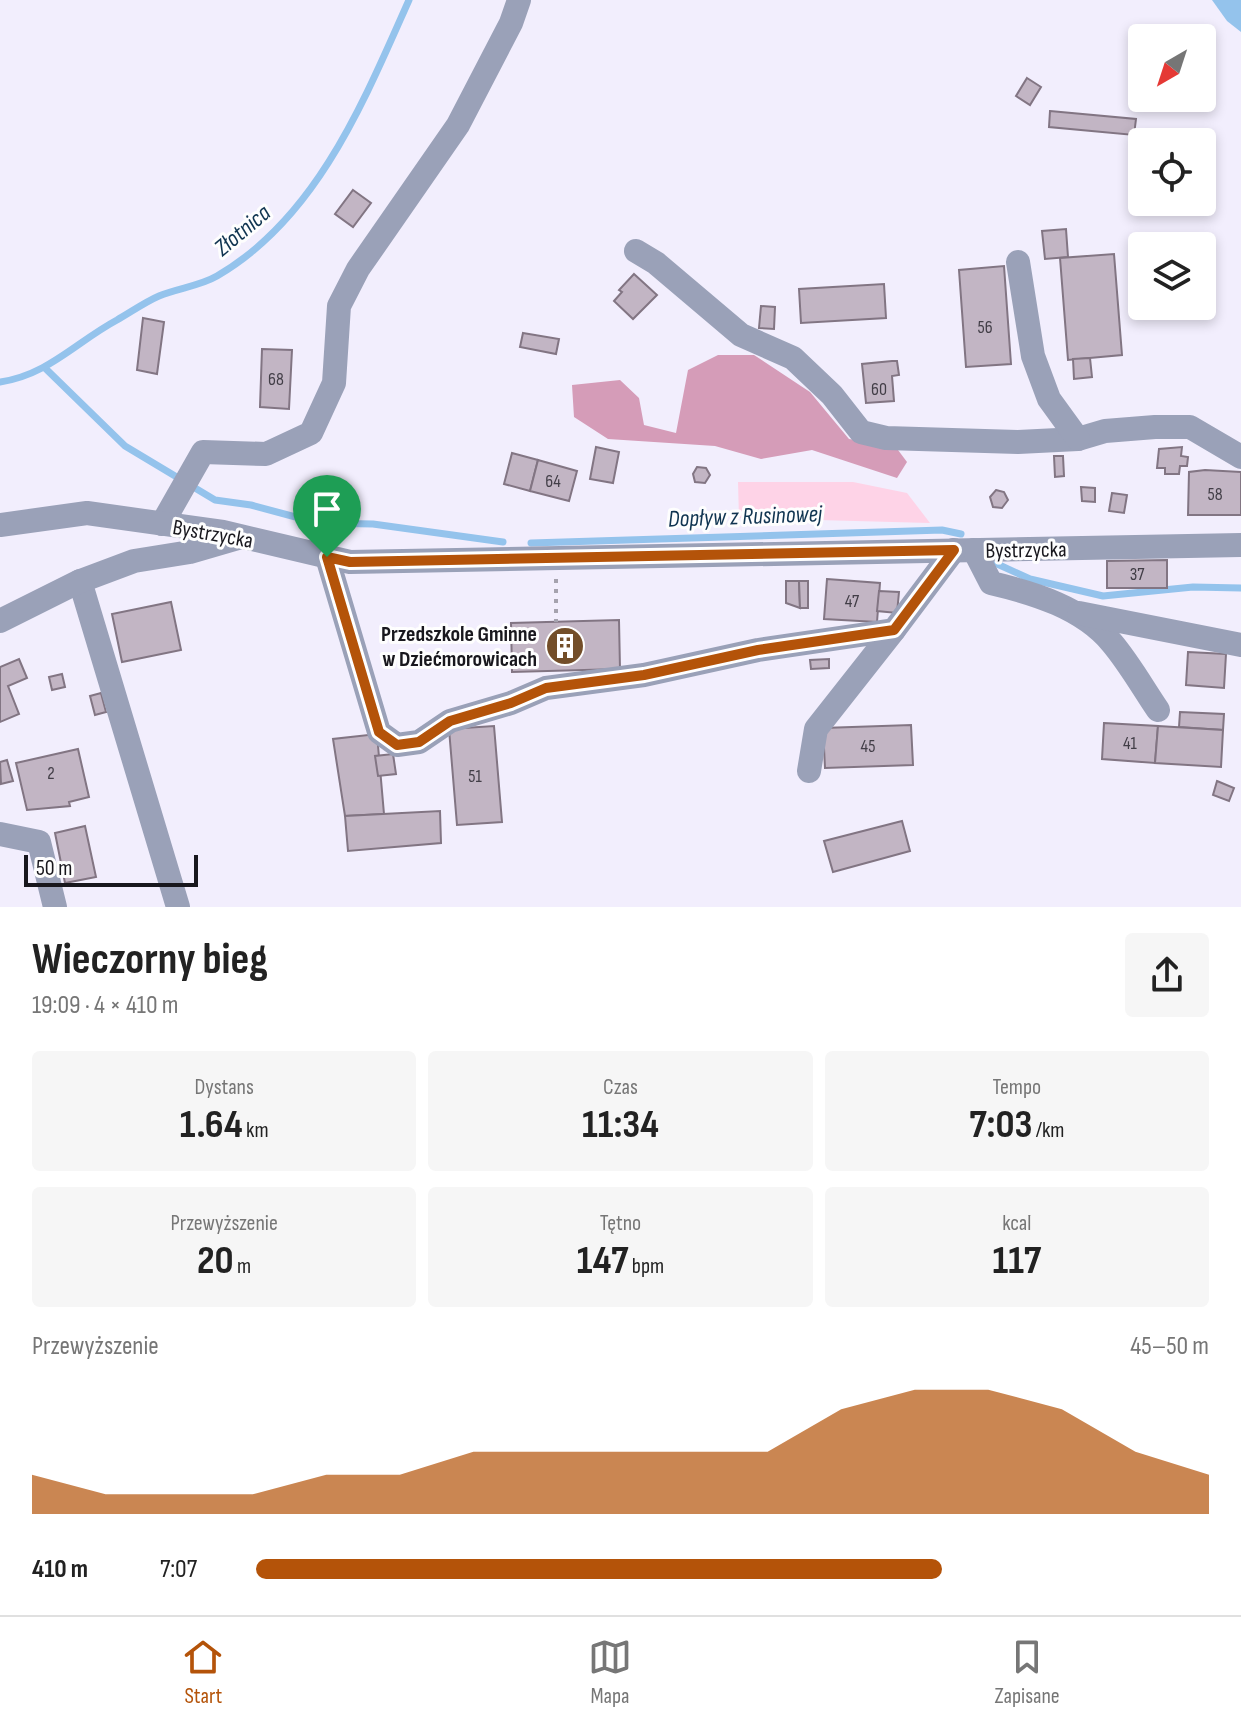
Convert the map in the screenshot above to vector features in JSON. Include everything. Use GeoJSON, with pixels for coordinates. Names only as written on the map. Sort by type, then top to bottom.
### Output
{"type":"FeatureCollection","features":[{"type":"Feature","properties":{"kind":"street"},"geometry":{"type":"LineString","coordinates":[[162,524],[203,452],[266,454],[311,433],[334,383],[339,306],[358,269],[458,125],[511,23],[519,0]]}},
{"type":"Feature","properties":{"kind":"street"},"geometry":{"type":"LineString","coordinates":[[636,251],[656,263],[741,335],[793,358],[832,395],[861,432],[886,438],[936,440],[1078,439],[1105,431],[1190,427],[1241,457]]}},
{"type":"Feature","properties":{"kind":"street"},"geometry":{"type":"LineString","coordinates":[[1018,262],[1033,356],[1049,399],[1078,439]]}},
{"type":"Feature","properties":{"kind":"street","name":"Bystrzycka"},"geometry":{"type":"LineString","coordinates":[[0,525],[87,513],[242,537],[350,562],[1241,545]]}},
{"type":"Feature","properties":{"kind":"street"},"geometry":{"type":"LineString","coordinates":[[0,621],[80,581],[134,561],[190,552],[242,537]]}},
{"type":"Feature","properties":{"kind":"street"},"geometry":{"type":"LineString","coordinates":[[809,771],[816,729],[894,630],[964,550],[991,583],[1030,592],[1073,612],[1111,641],[1158,710]]}},
{"type":"Feature","properties":{"kind":"street"},"geometry":{"type":"LineString","coordinates":[[327,557],[379,732],[397,745],[419,742],[450,721],[511,703],[546,688],[644,675],[758,650],[894,630]]}},
{"type":"Feature","properties":{"kind":"street"},"geometry":{"type":"LineString","coordinates":[[80,581],[178,907]]}},
{"type":"Feature","properties":{"kind":"street"},"geometry":{"type":"LineString","coordinates":[[1073,612],[1241,645]]}},
{"type":"Feature","properties":{"kind":"street"},"geometry":{"type":"LineString","coordinates":[[0,834],[39,842],[55,907]]}},
{"type":"Feature","properties":{"kind":"path"},"geometry":{"type":"LineString","coordinates":[[556,572],[556,622]]}},
{"type":"Feature","properties":{"kind":"shaded area"},"geometry":{"type":"Polygon","coordinates":[[[718,355],[754,355],[810,392],[849,439],[895,446],[907,462],[897,478],[812,450],[761,459],[715,446],[608,439],[574,417],[572,385],[620,380],[639,398],[644,425],[676,433],[688,370],[718,355]]]}},
{"type":"Feature","properties":{"kind":"shaded area"},"geometry":{"type":"Polygon","coordinates":[[[738,482],[853,482],[907,493],[930,523],[739,518],[738,482]]]}},
{"type":"Feature","properties":{"kind":"water"},"geometry":{"type":"Polygon","coordinates":[[[1212,0],[1241,0],[1241,32],[1227,21],[1212,0]]]}},
{"type":"Feature","properties":{"kind":"building"},"geometry":{"type":"Polygon","coordinates":[[[1027,78],[1041,87],[1030,105],[1016,96],[1027,78]]]}},
{"type":"Feature","properties":{"kind":"building"},"geometry":{"type":"Polygon","coordinates":[[[1050,111],[1136,119],[1135,128],[1128,128],[1128,134],[1049,127],[1050,111]]]}},
{"type":"Feature","properties":{"kind":"building"},"geometry":{"type":"Polygon","coordinates":[[[353,190],[371,203],[353,227],[335,214],[353,190]]]}},
{"type":"Feature","properties":{"kind":"building"},"geometry":{"type":"Polygon","coordinates":[[[1066,229],[1068,257],[1045,259],[1042,231],[1066,229]]]}},
{"type":"Feature","properties":{"kind":"building"},"geometry":{"type":"Polygon","coordinates":[[[1114,254],[1122,355],[1068,360],[1060,258],[1114,254]]]}},
{"type":"Feature","properties":{"kind":"building"},"geometry":{"type":"Polygon","coordinates":[[[1004,266],[1011,364],[966,367],[959,270],[1004,266]]]}},
{"type":"Feature","properties":{"kind":"building"},"geometry":{"type":"Polygon","coordinates":[[[634,274],[657,295],[633,319],[614,301],[622,292],[619,290],[634,274]]]}},
{"type":"Feature","properties":{"kind":"building"},"geometry":{"type":"Polygon","coordinates":[[[884,284],[886,318],[801,323],[799,289],[884,284]]]}},
{"type":"Feature","properties":{"kind":"building"},"geometry":{"type":"Polygon","coordinates":[[[761,306],[775,307],[774,329],[759,328],[761,306]]]}},
{"type":"Feature","properties":{"kind":"building"},"geometry":{"type":"Polygon","coordinates":[[[143,318],[164,322],[157,374],[137,370],[143,318]]]}},
{"type":"Feature","properties":{"kind":"building"},"geometry":{"type":"Polygon","coordinates":[[[523,333],[559,339],[556,354],[520,347],[523,333]]]}},
{"type":"Feature","properties":{"kind":"building"},"geometry":{"type":"Polygon","coordinates":[[[262,349],[292,350],[289,409],[260,407],[262,349]]]}},
{"type":"Feature","properties":{"kind":"building"},"geometry":{"type":"Polygon","coordinates":[[[1090,358],[1092,377],[1074,379],[1073,359],[1090,358]]]}},
{"type":"Feature","properties":{"kind":"building"},"geometry":{"type":"Polygon","coordinates":[[[897,361],[899,375],[892,376],[894,401],[866,403],[862,364],[897,361]]]}},
{"type":"Feature","properties":{"kind":"building"},"geometry":{"type":"Polygon","coordinates":[[[596,447],[619,452],[613,483],[590,479],[596,447]]]}},
{"type":"Feature","properties":{"kind":"building"},"geometry":{"type":"Polygon","coordinates":[[[1182,447],[1181,456],[1188,457],[1187,466],[1180,466],[1179,474],[1165,474],[1165,468],[1157,468],[1159,449],[1182,447]]]}},
{"type":"Feature","properties":{"kind":"building"},"geometry":{"type":"Polygon","coordinates":[[[512,453],[538,460],[530,491],[504,484],[512,453]]]}},
{"type":"Feature","properties":{"kind":"building"},"geometry":{"type":"Polygon","coordinates":[[[1054,456],[1063,456],[1064,476],[1055,477],[1054,456]]]}},
{"type":"Feature","properties":{"kind":"building"},"geometry":{"type":"Polygon","coordinates":[[[538,460],[577,471],[569,501],[530,491],[538,460]]]}},
{"type":"Feature","properties":{"kind":"building"},"geometry":{"type":"Polygon","coordinates":[[[697,467],[706,468],[710,475],[705,483],[695,482],[693,474],[697,467]]]}},
{"type":"Feature","properties":{"kind":"building"},"geometry":{"type":"Polygon","coordinates":[[[1189,472],[1241,472],[1241,515],[1188,515],[1189,472]]]}},
{"type":"Feature","properties":{"kind":"building"},"geometry":{"type":"Polygon","coordinates":[[[1081,487],[1095,488],[1095,502],[1082,501],[1081,487]]]}},
{"type":"Feature","properties":{"kind":"building"},"geometry":{"type":"Polygon","coordinates":[[[996,490],[1004,492],[1008,500],[1002,508],[993,507],[990,497],[996,490]]]}},
{"type":"Feature","properties":{"kind":"building"},"geometry":{"type":"Polygon","coordinates":[[[1112,493],[1127,495],[1124,513],[1109,511],[1112,493]]]}},
{"type":"Feature","properties":{"kind":"building"},"geometry":{"type":"Polygon","coordinates":[[[1167,560],[1167,588],[1107,588],[1107,561],[1167,560]]]}},
{"type":"Feature","properties":{"kind":"building"},"geometry":{"type":"Polygon","coordinates":[[[827,579],[880,583],[877,622],[824,619],[827,579]]]}},
{"type":"Feature","properties":{"kind":"building"},"geometry":{"type":"Polygon","coordinates":[[[786,581],[799,581],[800,608],[786,603],[786,581]]]}},
{"type":"Feature","properties":{"kind":"building"},"geometry":{"type":"Polygon","coordinates":[[[799,581],[808,581],[808,608],[800,608],[799,581]]]}},
{"type":"Feature","properties":{"kind":"building"},"geometry":{"type":"Polygon","coordinates":[[[879,591],[899,592],[897,613],[877,611],[879,591]]]}},
{"type":"Feature","properties":{"kind":"building"},"geometry":{"type":"Polygon","coordinates":[[[171,602],[181,650],[122,662],[112,614],[171,602]]]}},
{"type":"Feature","properties":{"kind":"building","name":"Przedszkole Gminne w Dziećmorowicach"},"geometry":{"type":"Polygon","coordinates":[[[619,620],[620,669],[512,672],[511,623],[619,620]]]}},
{"type":"Feature","properties":{"kind":"building"},"geometry":{"type":"Polygon","coordinates":[[[1188,652],[1226,654],[1224,688],[1186,685],[1188,652]]]}},
{"type":"Feature","properties":{"kind":"building"},"geometry":{"type":"Polygon","coordinates":[[[19,659],[27,678],[8,686],[19,714],[0,722],[0,667],[19,659]]]}},
{"type":"Feature","properties":{"kind":"building"},"geometry":{"type":"Polygon","coordinates":[[[829,659],[829,668],[811,669],[810,660],[829,659]]]}},
{"type":"Feature","properties":{"kind":"building"},"geometry":{"type":"Polygon","coordinates":[[[62,674],[65,687],[52,690],[49,677],[62,674]]]}},
{"type":"Feature","properties":{"kind":"building"},"geometry":{"type":"Polygon","coordinates":[[[101,693],[106,712],[95,715],[90,696],[101,693]]]}},
{"type":"Feature","properties":{"kind":"building"},"geometry":{"type":"Polygon","coordinates":[[[1180,712],[1224,714],[1223,730],[1179,727],[1180,712]]]}},
{"type":"Feature","properties":{"kind":"building"},"geometry":{"type":"Polygon","coordinates":[[[1104,723],[1158,726],[1155,763],[1102,759],[1104,723]]]}},
{"type":"Feature","properties":{"kind":"building"},"geometry":{"type":"Polygon","coordinates":[[[911,725],[913,765],[825,768],[823,728],[911,725]]]}},
{"type":"Feature","properties":{"kind":"building"},"geometry":{"type":"Polygon","coordinates":[[[494,726],[502,822],[457,825],[449,729],[494,726]]]}},
{"type":"Feature","properties":{"kind":"building"},"geometry":{"type":"Polygon","coordinates":[[[1158,726],[1223,730],[1221,767],[1155,763],[1158,726]]]}},
{"type":"Feature","properties":{"kind":"building"},"geometry":{"type":"Polygon","coordinates":[[[377,734],[384,814],[345,816],[333,739],[377,734]]]}},
{"type":"Feature","properties":{"kind":"building"},"geometry":{"type":"Polygon","coordinates":[[[78,749],[89,797],[69,802],[70,806],[27,810],[16,763],[78,749]]]}},
{"type":"Feature","properties":{"kind":"building"},"geometry":{"type":"Polygon","coordinates":[[[393,754],[396,774],[378,776],[375,756],[393,754]]]}},
{"type":"Feature","properties":{"kind":"building"},"geometry":{"type":"Polygon","coordinates":[[[7,760],[13,781],[1,784],[0,762],[7,760]]]}},
{"type":"Feature","properties":{"kind":"building"},"geometry":{"type":"Polygon","coordinates":[[[1217,781],[1234,788],[1229,801],[1213,795],[1217,781]]]}},
{"type":"Feature","properties":{"kind":"building"},"geometry":{"type":"Polygon","coordinates":[[[440,811],[441,843],[348,851],[345,816],[440,811]]]}},
{"type":"Feature","properties":{"kind":"building"},"geometry":{"type":"Polygon","coordinates":[[[902,821],[910,851],[833,872],[824,841],[902,821]]]}},
{"type":"Feature","properties":{"kind":"building"},"geometry":{"type":"Polygon","coordinates":[[[85,826],[96,877],[65,883],[55,833],[85,826]]]}},
{"type":"Feature","properties":{"kind":"waterway","name":"Złotnica"},"geometry":{"type":"LineString","coordinates":[[0,382],[47,365],[148,301],[217,276],[252,252],[283,223],[334,154],[374,78],[409,0]]}},
{"type":"Feature","properties":{"kind":"waterway","name":"Dopływ z Rusinowej"},"geometry":{"type":"LineString","coordinates":[[46,369],[125,446],[215,500],[251,505],[318,523],[373,524],[503,542]]}},
{"type":"Feature","properties":{"kind":"waterway","name":"Dopływ z Rusinowej"},"geometry":{"type":"LineString","coordinates":[[531,543],[942,530],[961,534]]}},
{"type":"Feature","properties":{"kind":"waterway","name":"Dopływ z Rusinowej"},"geometry":{"type":"LineString","coordinates":[[995,563],[1030,579],[1103,596],[1193,587],[1241,588]]}},
{"type":"Feature","properties":{"kind":"place","name":"Przedszkole Gminne w Dziećmorowicach"},"geometry":{"type":"Point","coordinates":[565,646]}},
{"type":"Feature","properties":{"kind":"route"},"geometry":{"type":"LineString","coordinates":[[954,550],[894,630],[758,650],[644,675],[546,688],[511,703],[450,721],[419,742],[397,745],[379,732],[327,557],[350,562],[539,561],[693,554],[954,550]]}}]}
